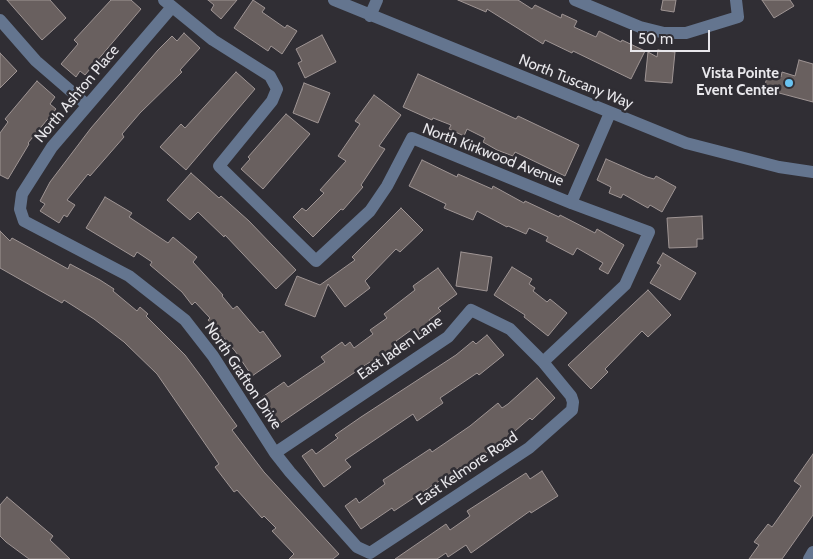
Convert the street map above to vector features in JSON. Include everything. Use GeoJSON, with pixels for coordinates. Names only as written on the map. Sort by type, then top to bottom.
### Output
{"type":"FeatureCollection","features":[{"type":"Feature","properties":{"kind":"street","name":"North Tuscany Way"},"geometry":{"type":"LineString","coordinates":[[334,0],[686,143],[779,167],[813,172]]}},
{"type":"Feature","properties":{"kind":"street"},"geometry":{"type":"LineString","coordinates":[[370,16],[377,0]]}},
{"type":"Feature","properties":{"kind":"street"},"geometry":{"type":"LineString","coordinates":[[574,0],[640,27],[664,33],[686,33],[738,17],[736,0]]}},
{"type":"Feature","properties":{"kind":"street","name":"North Ashton Place"},"geometry":{"type":"LineString","coordinates":[[20,209],[22,194],[52,147],[168,3]]}},
{"type":"Feature","properties":{"kind":"street","name":"North Kirkwood Avenue"},"geometry":{"type":"LineString","coordinates":[[168,3],[213,40],[270,76],[277,89],[272,101],[219,166],[316,261],[370,211],[387,186],[412,138],[571,204],[649,232],[625,285],[543,362]]}},
{"type":"Feature","properties":{"kind":"street"},"geometry":{"type":"LineString","coordinates":[[0,20],[36,62],[87,105]]}},
{"type":"Feature","properties":{"kind":"street"},"geometry":{"type":"LineString","coordinates":[[571,204],[610,113]]}},
{"type":"Feature","properties":{"kind":"street","name":"North Grafton Drive"},"geometry":{"type":"LineString","coordinates":[[20,209],[24,221],[130,276],[185,320],[213,356],[290,472],[357,547],[370,553]]}},
{"type":"Feature","properties":{"kind":"street","name":"East Jaden Lane"},"geometry":{"type":"LineString","coordinates":[[276,453],[448,337],[471,310],[510,329],[543,362],[571,396],[573,402]]}},
{"type":"Feature","properties":{"kind":"street","name":"East Kelmore Road"},"geometry":{"type":"LineString","coordinates":[[370,553],[529,448],[572,410],[573,402]]}},
{"type":"Feature","properties":{"kind":"street"},"geometry":{"type":"LineString","coordinates":[[809,559],[813,552]]}},
{"type":"Feature","properties":{"kind":"building"},"geometry":{"type":"Polygon","coordinates":[[[7,0],[50,0],[66,18],[42,40],[7,0]]]}},
{"type":"Feature","properties":{"kind":"building"},"geometry":{"type":"Polygon","coordinates":[[[111,0],[131,0],[141,9],[85,75],[80,71],[76,77],[61,64],[78,44],[74,40],[111,0]]]}},
{"type":"Feature","properties":{"kind":"building"},"geometry":{"type":"Polygon","coordinates":[[[208,0],[237,0],[221,19],[211,10],[214,5],[208,0]]]}},
{"type":"Feature","properties":{"kind":"building"},"geometry":{"type":"Polygon","coordinates":[[[253,0],[265,8],[262,12],[285,28],[287,25],[297,31],[282,54],[271,46],[268,51],[234,28],[253,0]]]}},
{"type":"Feature","properties":{"kind":"building"},"geometry":{"type":"Polygon","coordinates":[[[458,0],[518,0],[532,9],[535,5],[561,18],[562,14],[577,21],[574,27],[596,37],[599,31],[645,51],[631,79],[573,51],[572,53],[545,40],[543,44],[487,9],[486,12],[458,0]]]}},
{"type":"Feature","properties":{"kind":"building"},"geometry":{"type":"Polygon","coordinates":[[[663,0],[676,0],[674,12],[661,10],[663,0]]]}},
{"type":"Feature","properties":{"kind":"building"},"geometry":{"type":"Polygon","coordinates":[[[762,0],[790,0],[794,6],[774,18],[762,0]]]}},
{"type":"Feature","properties":{"kind":"building"},"geometry":{"type":"Polygon","coordinates":[[[184,33],[200,48],[180,70],[182,72],[140,113],[122,134],[124,137],[90,176],[88,174],[67,200],[75,205],[67,217],[64,215],[59,223],[40,211],[45,204],[40,201],[50,182],[91,128],[158,50],[172,36],[177,41],[184,33]]]}},
{"type":"Feature","properties":{"kind":"building"},"geometry":{"type":"Polygon","coordinates":[[[322,35],[336,62],[305,78],[298,63],[302,61],[296,49],[322,35]]]}},
{"type":"Feature","properties":{"kind":"building"},"geometry":{"type":"Polygon","coordinates":[[[658,50],[675,52],[672,83],[645,81],[648,52],[657,57],[658,50]]]}},
{"type":"Feature","properties":{"kind":"building"},"geometry":{"type":"Polygon","coordinates":[[[0,53],[17,71],[0,88],[0,53]]]}},
{"type":"Feature","properties":{"kind":"building","name":"Vista Pointe Event Center"},"geometry":{"type":"Polygon","coordinates":[[[799,60],[813,64],[813,102],[764,89],[768,73],[781,77],[782,72],[795,76],[799,60]]]}},
{"type":"Feature","properties":{"kind":"building"},"geometry":{"type":"Polygon","coordinates":[[[236,72],[255,89],[186,170],[160,147],[181,124],[185,128],[236,72]]]}},
{"type":"Feature","properties":{"kind":"building"},"geometry":{"type":"Polygon","coordinates":[[[418,74],[516,119],[518,116],[579,145],[565,176],[515,152],[513,156],[497,150],[483,142],[485,138],[467,129],[464,136],[449,129],[451,125],[433,118],[432,120],[403,107],[418,74]]]}},
{"type":"Feature","properties":{"kind":"building"},"geometry":{"type":"Polygon","coordinates":[[[37,81],[55,97],[50,104],[56,109],[28,143],[8,179],[0,175],[0,133],[8,122],[5,119],[37,81]]]}},
{"type":"Feature","properties":{"kind":"building"},"geometry":{"type":"Polygon","coordinates":[[[304,83],[330,93],[318,123],[293,113],[304,83]]]}},
{"type":"Feature","properties":{"kind":"building"},"geometry":{"type":"Polygon","coordinates":[[[374,95],[401,115],[379,146],[385,149],[361,185],[363,187],[343,210],[341,209],[313,237],[293,217],[302,208],[306,211],[324,193],[320,190],[346,161],[338,156],[360,124],[355,121],[374,95]]]}},
{"type":"Feature","properties":{"kind":"building"},"geometry":{"type":"Polygon","coordinates":[[[286,114],[310,134],[263,189],[241,169],[250,159],[248,157],[286,114]]]}},
{"type":"Feature","properties":{"kind":"building"},"geometry":{"type":"Polygon","coordinates":[[[606,159],[647,177],[654,179],[656,176],[676,187],[662,212],[650,205],[648,208],[623,194],[621,198],[609,193],[611,187],[597,180],[606,159]]]}},
{"type":"Feature","properties":{"kind":"building"},"geometry":{"type":"Polygon","coordinates":[[[422,160],[457,177],[458,174],[492,189],[493,186],[524,203],[525,201],[559,217],[560,215],[595,233],[597,229],[624,245],[608,274],[599,269],[603,263],[577,248],[573,255],[546,241],[548,237],[529,228],[526,234],[507,227],[477,211],[473,220],[444,208],[446,204],[409,186],[422,160]]]}},
{"type":"Feature","properties":{"kind":"building"},"geometry":{"type":"Polygon","coordinates":[[[191,173],[249,221],[296,270],[276,289],[225,235],[224,237],[198,212],[190,220],[167,200],[191,173]]]}},
{"type":"Feature","properties":{"kind":"building"},"geometry":{"type":"Polygon","coordinates":[[[105,197],[132,213],[129,217],[168,243],[173,237],[197,257],[193,262],[233,309],[237,306],[260,333],[263,331],[281,356],[252,376],[235,351],[208,320],[210,318],[195,302],[192,305],[182,292],[150,265],[152,262],[137,252],[134,257],[86,228],[105,197]]]}},
{"type":"Feature","properties":{"kind":"building"},"geometry":{"type":"Polygon","coordinates":[[[401,208],[423,230],[400,252],[396,249],[365,281],[370,288],[345,307],[328,284],[315,317],[285,305],[297,276],[320,285],[355,260],[352,257],[401,208]]]}},
{"type":"Feature","properties":{"kind":"building"},"geometry":{"type":"Polygon","coordinates":[[[702,216],[703,239],[697,239],[697,247],[669,248],[667,218],[702,216]]]}},
{"type":"Feature","properties":{"kind":"building"},"geometry":{"type":"Polygon","coordinates":[[[0,231],[10,241],[12,238],[68,269],[70,264],[100,280],[114,289],[113,291],[137,311],[140,307],[148,314],[146,316],[185,355],[203,379],[237,426],[232,430],[264,472],[339,554],[333,559],[289,559],[294,554],[272,531],[276,528],[264,516],[262,518],[237,490],[234,492],[215,467],[219,464],[157,374],[124,342],[94,319],[64,300],[62,303],[0,268],[0,231]]]}},
{"type":"Feature","properties":{"kind":"building"},"geometry":{"type":"Polygon","coordinates":[[[461,252],[492,257],[487,291],[456,286],[461,252]]]}},
{"type":"Feature","properties":{"kind":"building"},"geometry":{"type":"Polygon","coordinates":[[[663,253],[696,273],[680,300],[650,283],[661,265],[657,263],[663,253]]]}},
{"type":"Feature","properties":{"kind":"building"},"geometry":{"type":"Polygon","coordinates":[[[512,267],[532,279],[529,284],[535,288],[533,291],[547,302],[550,299],[567,313],[548,336],[524,317],[525,315],[494,295],[512,267]]]}},
{"type":"Feature","properties":{"kind":"building"},"geometry":{"type":"Polygon","coordinates":[[[438,268],[457,294],[438,308],[441,311],[429,320],[432,324],[419,334],[414,328],[396,341],[398,345],[372,364],[370,362],[276,426],[258,400],[284,382],[288,387],[325,362],[321,357],[342,342],[345,346],[350,342],[354,348],[373,334],[370,330],[387,318],[384,314],[415,290],[413,286],[438,268]]]}},
{"type":"Feature","properties":{"kind":"building"},"geometry":{"type":"Polygon","coordinates":[[[648,290],[671,315],[648,337],[642,331],[605,369],[608,372],[591,389],[568,365],[648,290]]]}},
{"type":"Feature","properties":{"kind":"building"},"geometry":{"type":"Polygon","coordinates":[[[487,335],[504,355],[479,375],[477,373],[440,398],[443,403],[417,421],[413,414],[345,460],[351,467],[324,487],[302,456],[312,449],[316,454],[338,438],[335,435],[456,355],[473,341],[476,344],[487,335]]]}},
{"type":"Feature","properties":{"kind":"building"},"geometry":{"type":"Polygon","coordinates":[[[537,378],[555,398],[532,420],[530,418],[500,444],[460,470],[459,468],[394,511],[392,508],[361,529],[345,506],[356,498],[359,503],[385,484],[383,480],[430,449],[432,452],[470,426],[498,403],[502,408],[508,404],[537,378]]]}},
{"type":"Feature","properties":{"kind":"building"},"geometry":{"type":"Polygon","coordinates":[[[813,454],[813,515],[782,559],[749,559],[759,545],[754,542],[768,524],[772,527],[801,486],[794,481],[813,454]]]}},
{"type":"Feature","properties":{"kind":"building"},"geometry":{"type":"Polygon","coordinates":[[[542,471],[558,496],[531,513],[530,511],[471,553],[466,545],[448,557],[446,553],[437,559],[395,559],[446,524],[450,530],[470,516],[467,511],[526,473],[530,479],[542,471]]]}},
{"type":"Feature","properties":{"kind":"building"},"geometry":{"type":"Polygon","coordinates":[[[7,497],[53,536],[50,540],[70,559],[29,559],[6,542],[0,536],[0,505],[7,497]]]}},
{"type":"Feature","properties":{"kind":"place","name":"Vista Pointe Event Center"},"geometry":{"type":"Point","coordinates":[789,83]}}]}
